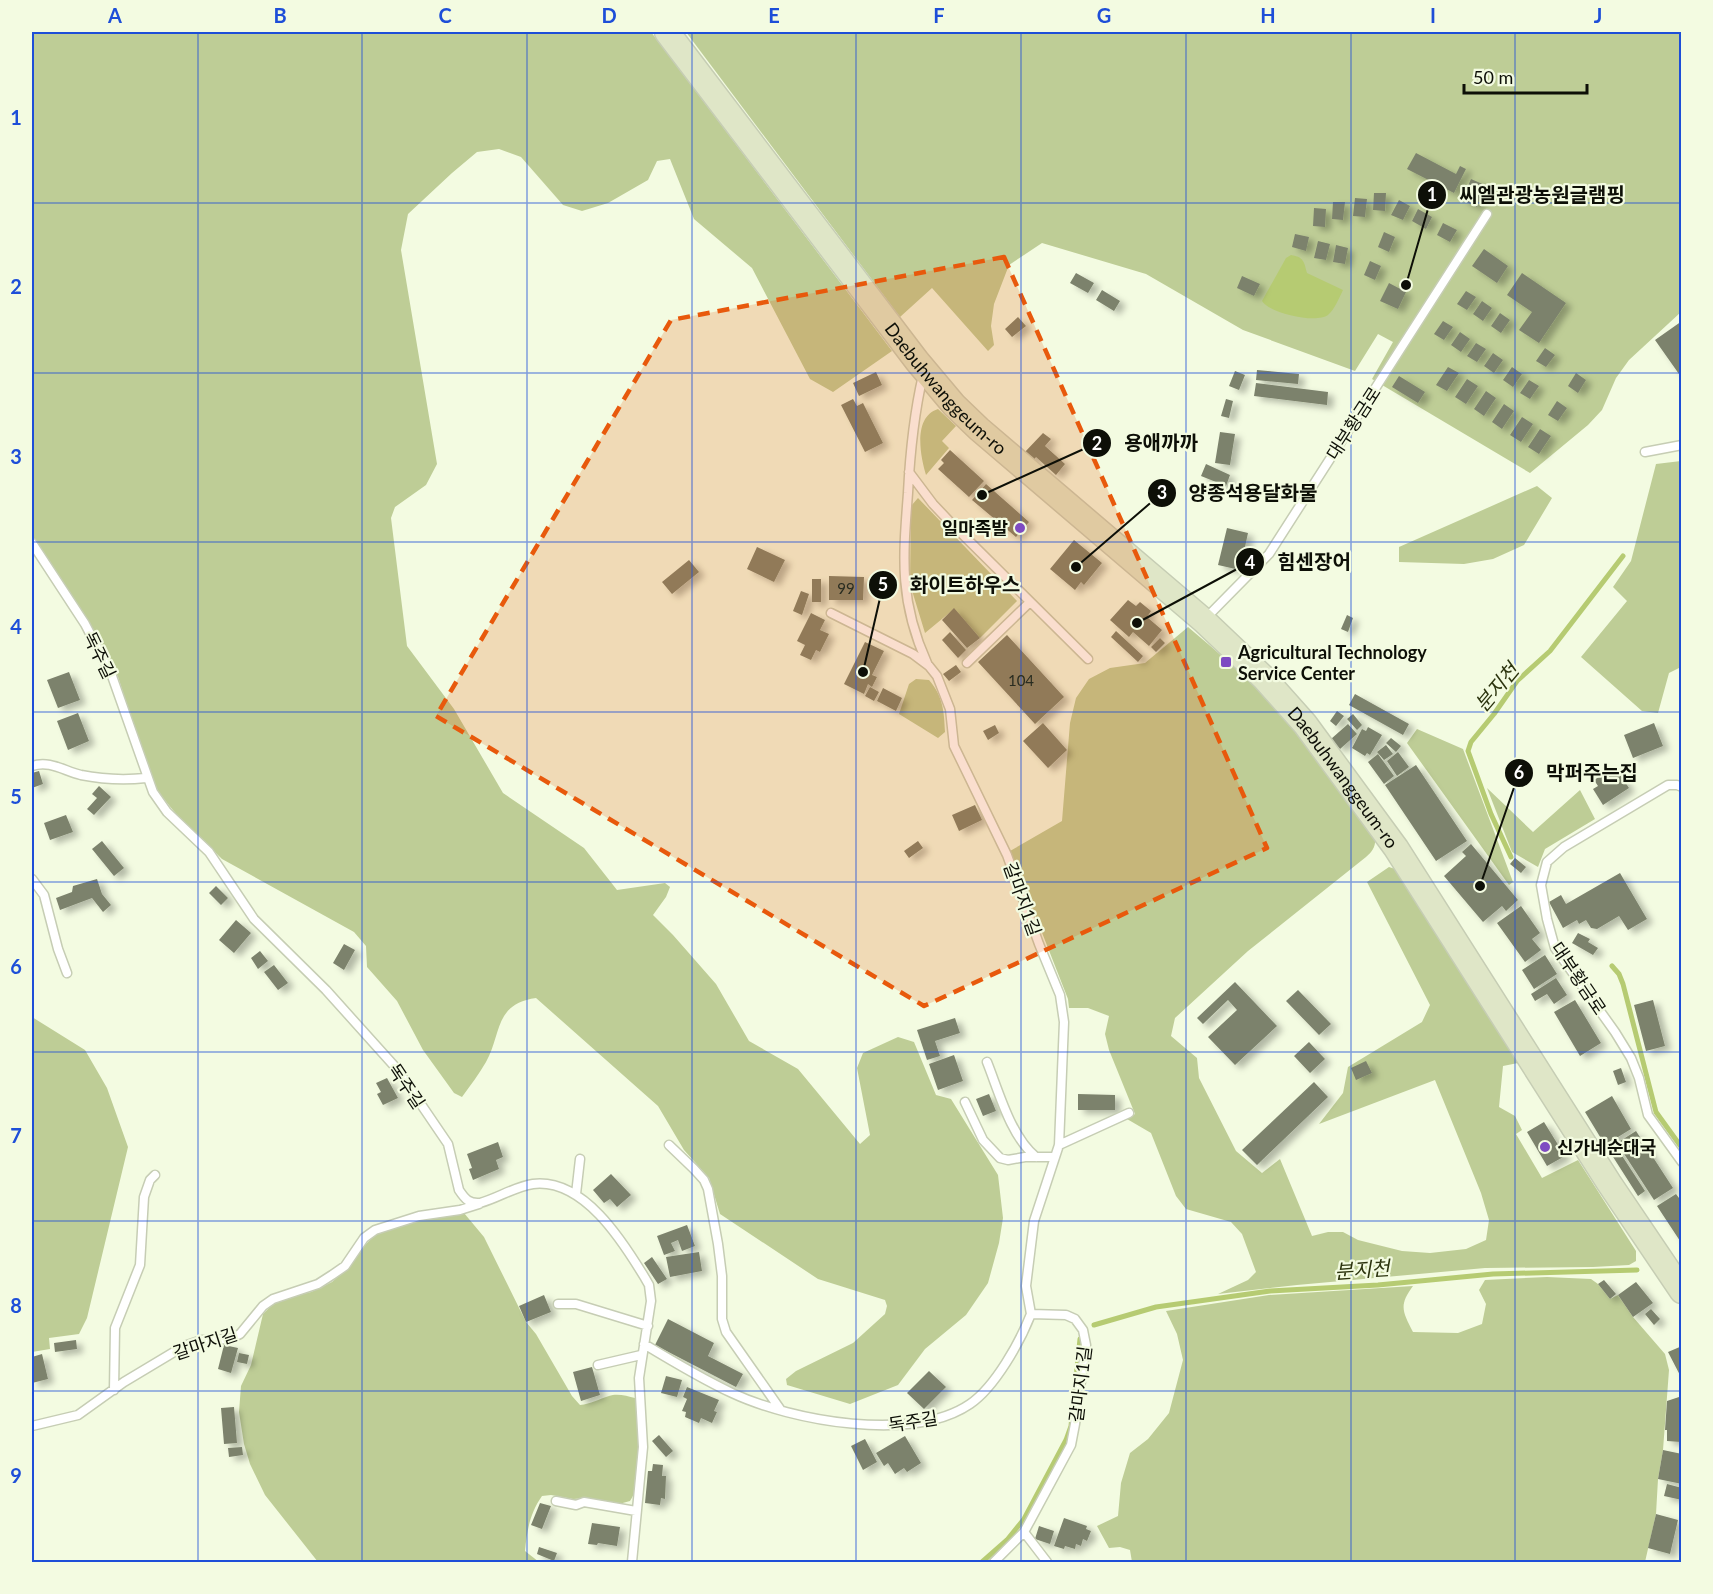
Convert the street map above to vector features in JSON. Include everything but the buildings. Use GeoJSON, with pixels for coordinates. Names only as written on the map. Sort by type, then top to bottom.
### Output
{"type":"FeatureCollection","features":[{"type":"Feature","properties":{"kind":"main road","name":"Daebuhwanggeum-ro"},"geometry":{"type":"LineString","coordinates":[[667,32],[924,370],[979,429],[1203,620],[1282,698],[1325,750],[1425,892],[1609,1183],[1682,1291]]}},
{"type":"Feature","properties":{"kind":"lane","name":"대부황금로"},"geometry":{"type":"LineString","coordinates":[[1203,620],[1269,554],[1487,214]]}},
{"type":"Feature","properties":{"kind":"lane","name":"갈마지1길"},"geometry":{"type":"LineString","coordinates":[[924,370],[915,413],[903,567],[916,633],[929,666]]}},
{"type":"Feature","properties":{"kind":"lane"},"geometry":{"type":"LineString","coordinates":[[1645,452],[1682,445]]}},
{"type":"Feature","properties":{"kind":"lane"},"geometry":{"type":"LineString","coordinates":[[909,471],[933,504],[1088,659]]}},
{"type":"Feature","properties":{"kind":"lane","name":"독주길"},"geometry":{"type":"LineString","coordinates":[[32,543],[68,597],[112,676],[146,778],[160,804],[208,852],[254,919],[326,990],[390,1060],[448,1144],[459,1191],[467,1201],[473,1204],[480,1203]]}},
{"type":"Feature","properties":{"kind":"lane"},"geometry":{"type":"LineString","coordinates":[[967,663],[1030,602]]}},
{"type":"Feature","properties":{"kind":"lane","name":"갈마지1길"},"geometry":{"type":"LineString","coordinates":[[831,613],[913,654],[929,666],[937,676],[950,709],[954,746],[1007,855],[1060,995],[1064,1022],[1059,1145],[1034,1221],[1026,1286],[1031,1314],[1066,1315],[1074,1319],[1083,1330],[1086,1345],[1071,1445],[1023,1532],[994,1563]]}},
{"type":"Feature","properties":{"kind":"lane"},"geometry":{"type":"LineString","coordinates":[[32,766],[42,763],[50,764],[83,776],[146,778]]}},
{"type":"Feature","properties":{"kind":"lane","name":"대부황금로"},"geometry":{"type":"LineString","coordinates":[[1682,787],[1677,784],[1668,785],[1564,847],[1547,862],[1541,885],[1555,948],[1631,1058],[1639,1078],[1648,1115],[1682,1161]]}},
{"type":"Feature","properties":{"kind":"lane"},"geometry":{"type":"LineString","coordinates":[[32,879],[44,896],[67,973]]}},
{"type":"Feature","properties":{"kind":"lane"},"geometry":{"type":"LineString","coordinates":[[987,1062],[1016,1132],[1029,1151],[1037,1158]]}},
{"type":"Feature","properties":{"kind":"lane"},"geometry":{"type":"LineString","coordinates":[[965,1102],[983,1140],[1000,1158],[1008,1160],[1055,1157]]}},
{"type":"Feature","properties":{"kind":"lane"},"geometry":{"type":"LineString","coordinates":[[1059,1145],[1130,1113]]}},
{"type":"Feature","properties":{"kind":"lane"},"geometry":{"type":"LineString","coordinates":[[669,1145],[704,1180],[708,1189],[718,1244],[722,1276],[722,1319],[726,1332],[781,1410]]}},
{"type":"Feature","properties":{"kind":"lane"},"geometry":{"type":"LineString","coordinates":[[576,1194],[580,1159]]}},
{"type":"Feature","properties":{"kind":"lane"},"geometry":{"type":"LineString","coordinates":[[114,1390],[115,1328],[140,1265],[144,1197],[150,1180],[155,1175]]}},
{"type":"Feature","properties":{"kind":"lane"},"geometry":{"type":"LineString","coordinates":[[480,1203],[523,1186],[535,1184],[560,1186],[576,1194],[610,1228],[645,1278],[651,1293],[639,1378],[643,1447],[632,1563]]}},
{"type":"Feature","properties":{"kind":"lane","name":"갈마지길"},"geometry":{"type":"LineString","coordinates":[[32,1426],[78,1415],[184,1346],[202,1340],[230,1339],[240,1334],[263,1306],[273,1299],[318,1284],[345,1266],[364,1239],[375,1230],[419,1216],[460,1210],[480,1203]]}},
{"type":"Feature","properties":{"kind":"lane"},"geometry":{"type":"LineString","coordinates":[[558,1304],[576,1304],[648,1326]]}},
{"type":"Feature","properties":{"kind":"lane","name":"독주길"},"geometry":{"type":"LineString","coordinates":[[644,1344],[732,1393],[781,1410],[852,1424],[884,1427],[932,1421],[956,1413],[984,1393],[1011,1352],[1031,1314]]}},
{"type":"Feature","properties":{"kind":"lane"},"geometry":{"type":"LineString","coordinates":[[598,1365],[641,1355]]}},
{"type":"Feature","properties":{"kind":"lane"},"geometry":{"type":"LineString","coordinates":[[556,1501],[576,1505],[584,1502],[636,1511]]}},
{"type":"Feature","properties":{"kind":"lane"},"geometry":{"type":"LineString","coordinates":[[1023,1532],[1047,1563]]}},
{"type":"Feature","properties":{"kind":"highlighted area"},"geometry":{"type":"Polygon","coordinates":[[[1004,257],[1267,848],[924,1006],[436,716],[671,320],[1004,257]]]}},
{"type":"Feature","properties":{"kind":"shaded area"},"geometry":{"type":"Polygon","coordinates":[[[32,32],[651,32],[892,351],[833,392],[810,379],[752,268],[694,219],[670,159],[657,161],[648,180],[608,203],[582,211],[563,205],[521,157],[499,149],[477,152],[408,214],[401,250],[437,464],[426,485],[395,507],[391,518],[407,646],[454,709],[503,793],[584,848],[617,890],[665,883],[670,887],[653,915],[716,984],[749,1041],[798,1069],[860,1144],[870,1135],[857,1068],[863,1053],[898,1037],[914,1042],[936,1095],[951,1099],[998,1175],[1003,1218],[988,1283],[966,1315],[925,1349],[898,1385],[850,1404],[787,1385],[786,1379],[796,1371],[853,1343],[885,1314],[887,1306],[885,1300],[818,1279],[720,1214],[709,1178],[684,1150],[658,1106],[536,998],[522,1001],[506,1013],[486,1062],[462,1097],[454,1093],[423,1050],[397,1001],[367,967],[366,946],[354,932],[222,859],[177,815],[159,793],[149,771],[118,677],[84,614],[32,537],[32,32]]]}},
{"type":"Feature","properties":{"kind":"shaded area"},"geometry":{"type":"Polygon","coordinates":[[[686,32],[1681,32],[1681,312],[1629,360],[1616,378],[1602,410],[1588,425],[1530,473],[1372,379],[1393,342],[1378,334],[1355,371],[1243,330],[1146,274],[1042,243],[1009,265],[994,304],[991,326],[994,345],[988,351],[932,288],[900,317],[686,32]]]}},
{"type":"Feature","properties":{"kind":"shaded area"},"geometry":{"type":"Polygon","coordinates":[[[1291,255],[1303,261],[1307,273],[1343,290],[1335,307],[1328,315],[1314,318],[1293,316],[1274,310],[1262,301],[1286,258],[1291,255]]]}},
{"type":"Feature","properties":{"kind":"shaded area"},"geometry":{"type":"Polygon","coordinates":[[[938,409],[956,426],[942,441],[949,448],[926,475],[920,438],[925,420],[930,413],[938,409]]]}},
{"type":"Feature","properties":{"kind":"shaded area"},"geometry":{"type":"Polygon","coordinates":[[[1681,461],[1681,667],[1669,673],[1658,713],[1642,711],[1581,657],[1627,601],[1613,587],[1631,561],[1656,464],[1681,461]]]}},
{"type":"Feature","properties":{"kind":"shaded area"},"geometry":{"type":"Polygon","coordinates":[[[1537,486],[1552,498],[1524,545],[1493,559],[1464,564],[1399,562],[1399,547],[1537,486]]]}},
{"type":"Feature","properties":{"kind":"shaded area"},"geometry":{"type":"Polygon","coordinates":[[[918,498],[1017,601],[980,638],[954,609],[925,633],[910,584],[911,506],[918,498]]]}},
{"type":"Feature","properties":{"kind":"shaded area"},"geometry":{"type":"Polygon","coordinates":[[[1188,627],[1237,670],[1271,704],[1318,760],[1375,837],[1374,848],[1366,857],[1248,951],[1175,1018],[1171,1036],[1197,1058],[1199,1078],[1236,1151],[1262,1173],[1280,1159],[1312,1236],[1328,1232],[1343,1232],[1358,1240],[1402,1251],[1430,1253],[1466,1249],[1486,1240],[1489,1220],[1481,1193],[1435,1080],[1319,1124],[1343,1093],[1348,1067],[1422,1022],[1430,1005],[1367,882],[1389,867],[1395,869],[1518,1063],[1503,1066],[1499,1107],[1515,1116],[1522,1130],[1516,1134],[1542,1178],[1578,1160],[1636,1251],[1636,1261],[1629,1265],[1593,1267],[1485,1268],[1218,1294],[1248,1280],[1256,1272],[1242,1234],[1231,1222],[1186,1209],[1176,1196],[1151,1133],[1127,1119],[1135,1114],[1109,1050],[1105,1034],[1109,1016],[1088,1008],[1069,1008],[1068,999],[1010,851],[1062,821],[1070,723],[1076,698],[1089,679],[1110,668],[1145,663],[1188,627]]]}},
{"type":"Feature","properties":{"kind":"shaded area"},"geometry":{"type":"Polygon","coordinates":[[[916,679],[929,680],[940,698],[945,732],[938,738],[899,714],[909,684],[916,679]]]}},
{"type":"Feature","properties":{"kind":"shaded area"},"geometry":{"type":"Polygon","coordinates":[[[1417,729],[1463,749],[1513,882],[1509,885],[1407,743],[1417,729]]]}},
{"type":"Feature","properties":{"kind":"shaded area"},"geometry":{"type":"Polygon","coordinates":[[[1487,788],[1533,832],[1580,790],[1595,819],[1545,849],[1538,867],[1512,852],[1487,788]]]}},
{"type":"Feature","properties":{"kind":"shaded area"},"geometry":{"type":"Polygon","coordinates":[[[32,1017],[85,1050],[107,1088],[128,1147],[87,1318],[79,1334],[49,1338],[50,1349],[32,1352],[32,1017]]]}},
{"type":"Feature","properties":{"kind":"shaded area"},"geometry":{"type":"Polygon","coordinates":[[[464,1213],[484,1237],[526,1322],[536,1334],[572,1396],[580,1405],[612,1395],[635,1398],[640,1451],[634,1492],[630,1501],[619,1504],[589,1498],[542,1496],[530,1522],[525,1551],[539,1562],[318,1562],[265,1495],[250,1464],[244,1444],[239,1412],[241,1386],[251,1365],[263,1314],[277,1300],[311,1292],[332,1282],[351,1265],[364,1246],[377,1233],[425,1217],[464,1213]]]}},
{"type":"Feature","properties":{"kind":"shaded area"},"geometry":{"type":"Polygon","coordinates":[[[1547,1277],[1591,1279],[1610,1299],[1618,1295],[1633,1317],[1665,1354],[1669,1370],[1663,1450],[1658,1479],[1656,1514],[1645,1562],[1132,1562],[1130,1550],[1120,1547],[1109,1548],[1097,1526],[1118,1516],[1121,1483],[1130,1453],[1148,1439],[1169,1413],[1183,1360],[1177,1334],[1166,1311],[1269,1295],[1413,1286],[1404,1303],[1404,1313],[1413,1332],[1458,1333],[1482,1324],[1486,1304],[1479,1290],[1485,1280],[1547,1277]]]}},
{"type":"Feature","properties":{"kind":"waterway","name":"분지천"},"geometry":{"type":"LineString","coordinates":[[1511,857],[1491,814],[1468,751],[1471,742],[1517,681],[1550,651],[1623,556]]}},
{"type":"Feature","properties":{"kind":"waterway","name":"분지천"},"geometry":{"type":"LineString","coordinates":[[1612,966],[1619,974],[1623,984],[1656,1112],[1682,1148]]}},
{"type":"Feature","properties":{"kind":"waterway","name":"분지천"},"geometry":{"type":"LineString","coordinates":[[1094,1325],[1156,1307],[1270,1291],[1378,1285],[1493,1274],[1637,1270]]}},
{"type":"Feature","properties":{"kind":"waterway","name":"분지천"},"geometry":{"type":"LineString","coordinates":[[982,1562],[1007,1540],[1024,1519],[1066,1440],[1071,1426],[1080,1339]]}},
{"type":"Feature","properties":{"kind":"place","name":"씨엘관광농원글램핑"},"geometry":{"type":"Point","coordinates":[1406,285]}},
{"type":"Feature","properties":{"kind":"place","name":"용애까까"},"geometry":{"type":"Point","coordinates":[982,495]}},
{"type":"Feature","properties":{"kind":"place","name":"일마족발"},"geometry":{"type":"Point","coordinates":[1020,528]}},
{"type":"Feature","properties":{"kind":"place","name":"양종석용달화물"},"geometry":{"type":"Point","coordinates":[1076,567]}},
{"type":"Feature","properties":{"kind":"place","name":"힘센장어"},"geometry":{"type":"Point","coordinates":[1137,623]}},
{"type":"Feature","properties":{"kind":"place","name":"Agricultural Technology Service Center"},"geometry":{"type":"Point","coordinates":[1226,662]}},
{"type":"Feature","properties":{"kind":"place","name":"화이트하우스"},"geometry":{"type":"Point","coordinates":[863,672]}},
{"type":"Feature","properties":{"kind":"place","name":"막퍼주는집"},"geometry":{"type":"Point","coordinates":[1480,886]}},
{"type":"Feature","properties":{"kind":"place","name":"신가네순대국"},"geometry":{"type":"Point","coordinates":[1545,1147]}}]}
